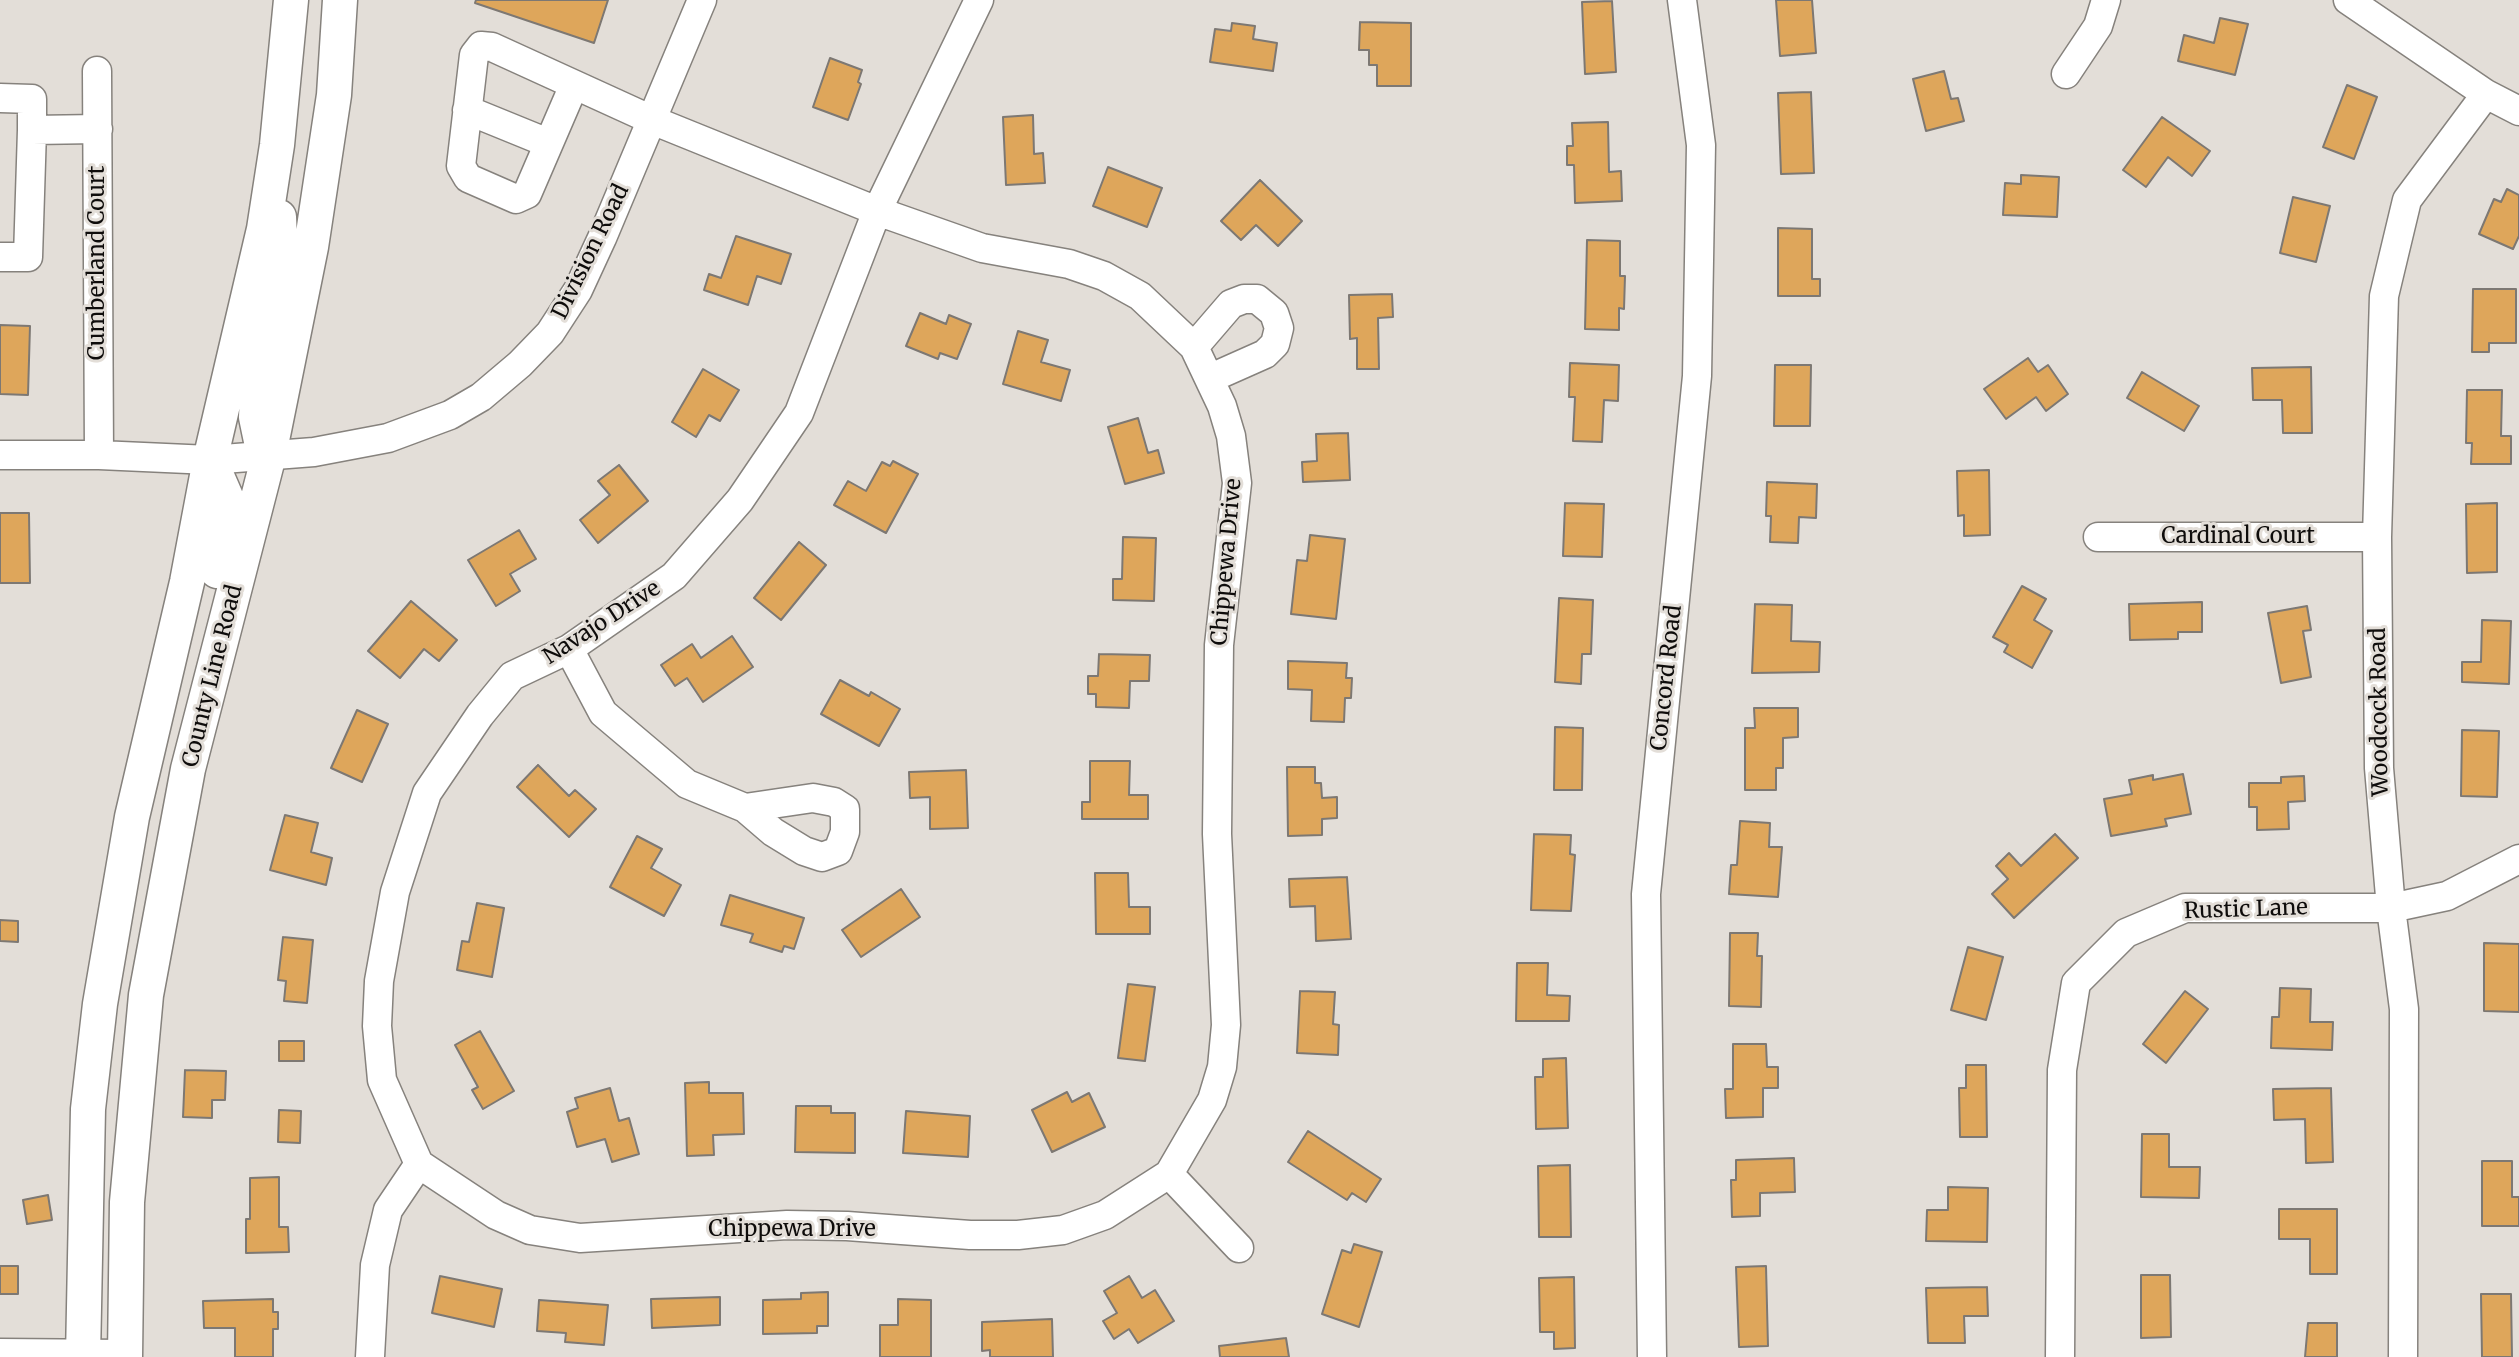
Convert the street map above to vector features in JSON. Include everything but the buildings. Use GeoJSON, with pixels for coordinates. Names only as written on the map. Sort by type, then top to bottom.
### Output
{"type":"FeatureCollection","features":[{"type":"Feature","properties":{"kind":"main road","name":"County Line Road"},"geometry":{"type":"LineString","coordinates":[[83,1355],[88,1109],[100,1004],[132,817],[264,229],[277,145],[291,0]]}},
{"type":"Feature","properties":{"kind":"main road","name":"County Line Road"},"geometry":{"type":"LineString","coordinates":[[125,1356],[127,1202],[146,995],[188,769],[269,455],[311,247],[334,95],[340,0]]}},
{"type":"Feature","properties":{"kind":"main road"},"geometry":{"type":"LineString","coordinates":[[269,455],[260,437],[256,417],[258,379],[281,263],[277,145]]}},
{"type":"Feature","properties":{"kind":"main road"},"geometry":{"type":"LineString","coordinates":[[188,769],[192,697],[199,646],[226,533],[229,504],[210,460]]}},
{"type":"Feature","properties":{"kind":"main road"},"geometry":{"type":"LineString","coordinates":[[121,882],[165,893]]}},
{"type":"Feature","properties":{"kind":"street","name":"Division Road"},"geometry":{"type":"LineString","coordinates":[[0,455],[210,460],[314,452],[388,438],[450,415],[481,397],[550,333],[578,290],[702,0]]}},
{"type":"Feature","properties":{"kind":"street","name":"Navajo Drive"},"geometry":{"type":"LineString","coordinates":[[419,1164],[382,1080],[377,1026],[379,981],[395,892],[427,793],[480,715],[512,676],[569,649],[674,576],[740,500],[799,413],[877,211],[979,0]]}},
{"type":"Feature","properties":{"kind":"street","name":"Concord Road"},"geometry":{"type":"LineString","coordinates":[[1652,1357],[1646,894],[1697,376],[1701,145],[1682,0]]}},
{"type":"Feature","properties":{"kind":"street"},"geometry":{"type":"LineString","coordinates":[[2066,74],[2098,26],[2106,0]]}},
{"type":"Feature","properties":{"kind":"street"},"geometry":{"type":"LineString","coordinates":[[2348,0],[2486,94],[2519,111]]}},
{"type":"Feature","properties":{"kind":"street","name":"Chippewa Drive"},"geometry":{"type":"LineString","coordinates":[[419,1164],[508,1220],[530,1230],[580,1238],[787,1225],[970,1235],[1063,1230],[1105,1215],[1169,1174],[1212,1100],[1222,1067],[1226,1025],[1217,834],[1219,645],[1237,483],[1231,436],[1211,378],[1194,347],[1140,296],[1104,276],[1069,264],[982,248],[877,211],[652,120],[492,47],[481,46],[474,55],[467,110]]}},
{"type":"Feature","properties":{"kind":"street","name":"Cumberland Court"},"geometry":{"type":"LineString","coordinates":[[97,71],[99,455]]}},
{"type":"Feature","properties":{"kind":"street"},"geometry":{"type":"LineString","coordinates":[[548,143],[467,110],[461,166],[468,178],[516,199],[527,194],[574,85]]}},
{"type":"Feature","properties":{"kind":"street","name":"Woodcock Road"},"geometry":{"type":"LineString","coordinates":[[2403,1357],[2404,1009],[2391,908],[2379,768],[2377,537],[2384,296],[2407,200],[2486,94]]}},
{"type":"Feature","properties":{"kind":"street"},"geometry":{"type":"LineString","coordinates":[[0,98],[32,99],[28,257],[0,257]]}},
{"type":"Feature","properties":{"kind":"street"},"geometry":{"type":"LineString","coordinates":[[32,130],[98,129]]}},
{"type":"Feature","properties":{"kind":"street"},"geometry":{"type":"LineString","coordinates":[[1194,347],[1231,304],[1244,299],[1257,299],[1274,313],[1279,328],[1275,344],[1265,354],[1211,378]]}},
{"type":"Feature","properties":{"kind":"street","name":"Cardinal Court"},"geometry":{"type":"LineString","coordinates":[[2098,537],[2377,537]]}},
{"type":"Feature","properties":{"kind":"street"},"geometry":{"type":"LineString","coordinates":[[569,649],[603,713],[687,784],[745,808]]}},
{"type":"Feature","properties":{"kind":"street","name":"Rustic Lane"},"geometry":{"type":"LineString","coordinates":[[2060,1357],[2062,1070],[2076,983],[2126,933],[2185,908],[2391,908],[2447,896],[2519,859]]}},
{"type":"Feature","properties":{"kind":"street"},"geometry":{"type":"LineString","coordinates":[[370,1357],[375,1265],[388,1210],[419,1164]]}},
{"type":"Feature","properties":{"kind":"street"},"geometry":{"type":"LineString","coordinates":[[1169,1174],[1239,1248]]}},
{"type":"Feature","properties":{"kind":"street"},"geometry":{"type":"LineString","coordinates":[[0,1353],[125,1356]]}}]}
